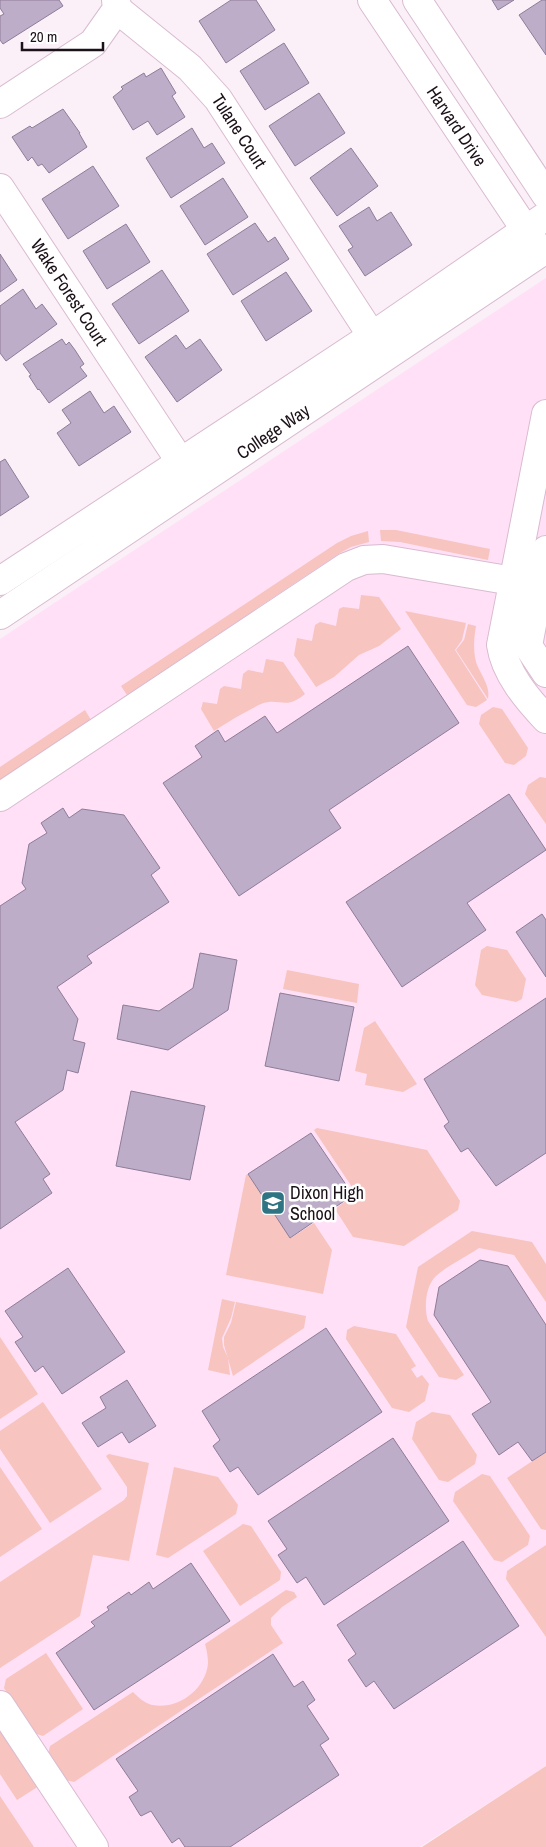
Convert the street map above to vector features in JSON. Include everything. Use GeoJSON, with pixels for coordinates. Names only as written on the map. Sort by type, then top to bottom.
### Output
{"type":"FeatureCollection","features":[{"type":"Feature","properties":{"kind":"street","name":"Harvard Drive"},"geometry":{"type":"LineString","coordinates":[[372,0],[536,223],[544,256]]}},
{"type":"Feature","properties":{"kind":"street"},"geometry":{"type":"LineString","coordinates":[[417,0],[546,196]]}},
{"type":"Feature","properties":{"kind":"street"},"geometry":{"type":"LineString","coordinates":[[0,104],[93,43],[117,5]]}},
{"type":"Feature","properties":{"kind":"street","name":"Tulane Court"},"geometry":{"type":"LineString","coordinates":[[117,5],[190,68],[218,99],[372,336]]}},
{"type":"Feature","properties":{"kind":"street","name":"Wake Forest Court"},"geometry":{"type":"LineString","coordinates":[[0,188],[180,461]]}},
{"type":"Feature","properties":{"kind":"street","name":"College Way"},"geometry":{"type":"LineString","coordinates":[[0,581],[372,336],[536,223]]}},
{"type":"Feature","properties":{"kind":"street","name":"College Way"},"geometry":{"type":"LineString","coordinates":[[0,615],[544,256]]}},
{"type":"Feature","properties":{"kind":"street"},"geometry":{"type":"LineString","coordinates":[[546,414],[501,645],[503,655],[515,678],[532,703],[546,719]]}},
{"type":"Feature","properties":{"kind":"street"},"geometry":{"type":"LineString","coordinates":[[546,550],[528,646],[546,673]]}},
{"type":"Feature","properties":{"kind":"street"},"geometry":{"type":"LineString","coordinates":[[0,797],[346,567],[364,560],[383,559],[513,581]]}},
{"type":"Feature","properties":{"kind":"street"},"geometry":{"type":"LineString","coordinates":[[0,1705],[94,1847]]}},
{"type":"Feature","properties":{"kind":"shaded area","name":"Dixon High School"},"geometry":{"type":"Polygon","coordinates":[[[546,278],[546,1766],[420,1847],[0,1847],[0,639],[546,278]]]}},
{"type":"Feature","properties":{"kind":"shaded area"},"geometry":{"type":"Polygon","coordinates":[[[380,530],[396,530],[490,549],[488,560],[400,542],[381,541],[380,530]]]}},
{"type":"Feature","properties":{"kind":"shaded area"},"geometry":{"type":"Polygon","coordinates":[[[368,531],[369,542],[351,547],[340,553],[127,695],[121,686],[337,543],[368,531]]]}},
{"type":"Feature","properties":{"kind":"shaded area"},"geometry":{"type":"Polygon","coordinates":[[[361,595],[379,597],[401,629],[379,646],[359,655],[334,677],[316,687],[294,655],[297,638],[312,641],[315,625],[320,622],[336,626],[339,609],[343,607],[359,609],[361,595]]]}},
{"type":"Feature","properties":{"kind":"shaded area"},"geometry":{"type":"Polygon","coordinates":[[[405,611],[466,623],[462,640],[455,650],[487,700],[476,707],[467,705],[405,611]]]}},
{"type":"Feature","properties":{"kind":"shaded area"},"geometry":{"type":"Polygon","coordinates":[[[468,624],[476,626],[475,657],[487,685],[488,699],[456,650],[464,640],[468,624]]]}},
{"type":"Feature","properties":{"kind":"shaded area"},"geometry":{"type":"Polygon","coordinates":[[[266,659],[283,662],[305,694],[292,702],[268,702],[261,704],[214,731],[201,709],[203,702],[217,704],[220,689],[224,686],[241,689],[243,674],[248,670],[263,673],[266,659]]]}},
{"type":"Feature","properties":{"kind":"shaded area"},"geometry":{"type":"Polygon","coordinates":[[[493,707],[502,709],[528,748],[526,756],[514,765],[505,763],[479,724],[481,715],[493,707]]]}},
{"type":"Feature","properties":{"kind":"shaded area"},"geometry":{"type":"Polygon","coordinates":[[[85,710],[91,720],[0,780],[0,767],[85,710]]]}},
{"type":"Feature","properties":{"kind":"shaded area"},"geometry":{"type":"Polygon","coordinates":[[[540,777],[546,778],[546,824],[525,794],[528,785],[540,777]]]}},
{"type":"Feature","properties":{"kind":"shaded area"},"geometry":{"type":"Polygon","coordinates":[[[487,946],[507,950],[526,979],[522,999],[516,1002],[482,995],[475,985],[481,950],[487,946]]]}},
{"type":"Feature","properties":{"kind":"shaded area"},"geometry":{"type":"Polygon","coordinates":[[[287,970],[359,984],[357,1003],[283,989],[287,970]]]}},
{"type":"Feature","properties":{"kind":"shaded area"},"geometry":{"type":"Polygon","coordinates":[[[375,1021],[417,1084],[403,1092],[365,1085],[367,1074],[355,1071],[364,1028],[375,1021]]]}},
{"type":"Feature","properties":{"kind":"shaded area"},"geometry":{"type":"Polygon","coordinates":[[[317,1128],[427,1150],[460,1201],[458,1210],[404,1246],[353,1237],[335,1209],[356,1193],[314,1130],[317,1128]]]}},
{"type":"Feature","properties":{"kind":"shaded area"},"geometry":{"type":"Polygon","coordinates":[[[248,1174],[291,1238],[314,1223],[332,1250],[323,1294],[226,1275],[246,1175],[248,1174]]]}},
{"type":"Feature","properties":{"kind":"shaded area"},"geometry":{"type":"Polygon","coordinates":[[[472,1231],[532,1242],[546,1264],[546,1302],[514,1255],[479,1248],[436,1276],[432,1280],[428,1291],[427,1316],[428,1321],[464,1375],[456,1380],[439,1377],[406,1327],[418,1267],[472,1231]]]}},
{"type":"Feature","properties":{"kind":"shaded area"},"geometry":{"type":"Polygon","coordinates":[[[222,1299],[235,1302],[231,1318],[222,1338],[223,1347],[228,1358],[230,1375],[208,1370],[222,1299]]]}},
{"type":"Feature","properties":{"kind":"shaded area"},"geometry":{"type":"Polygon","coordinates":[[[236,1302],[306,1316],[304,1328],[233,1376],[224,1345],[224,1337],[231,1323],[236,1302]]]}},
{"type":"Feature","properties":{"kind":"shaded area"},"geometry":{"type":"Polygon","coordinates":[[[354,1326],[396,1334],[416,1366],[411,1369],[417,1378],[422,1375],[429,1384],[425,1401],[409,1412],[392,1408],[346,1339],[347,1330],[354,1326]]]}},
{"type":"Feature","properties":{"kind":"shaded area"},"geometry":{"type":"Polygon","coordinates":[[[0,1337],[38,1394],[0,1419],[0,1337]]]}},
{"type":"Feature","properties":{"kind":"shaded area"},"geometry":{"type":"Polygon","coordinates":[[[43,1402],[102,1489],[50,1523],[0,1449],[0,1431],[43,1402]]]}},
{"type":"Feature","properties":{"kind":"shaded area"},"geometry":{"type":"Polygon","coordinates":[[[432,1412],[450,1415],[477,1455],[475,1464],[448,1482],[439,1480],[412,1439],[416,1422],[432,1412]]]}},
{"type":"Feature","properties":{"kind":"shaded area"},"geometry":{"type":"Polygon","coordinates":[[[546,1452],[546,1530],[541,1529],[507,1478],[546,1452]]]}},
{"type":"Feature","properties":{"kind":"shaded area"},"geometry":{"type":"Polygon","coordinates":[[[109,1454],[149,1463],[129,1561],[93,1555],[80,1616],[0,1668],[0,1582],[124,1500],[127,1496],[127,1487],[106,1456],[109,1454]]]}},
{"type":"Feature","properties":{"kind":"shaded area"},"geometry":{"type":"Polygon","coordinates":[[[0,1467],[42,1529],[0,1557],[0,1467]]]}},
{"type":"Feature","properties":{"kind":"shaded area"},"geometry":{"type":"Polygon","coordinates":[[[174,1467],[218,1477],[238,1505],[236,1514],[168,1558],[156,1555],[174,1467]]]}},
{"type":"Feature","properties":{"kind":"shaded area"},"geometry":{"type":"Polygon","coordinates":[[[482,1474],[490,1476],[530,1536],[528,1545],[502,1562],[494,1560],[453,1501],[455,1492],[482,1474]]]}},
{"type":"Feature","properties":{"kind":"shaded area"},"geometry":{"type":"Polygon","coordinates":[[[243,1524],[251,1526],[281,1572],[280,1580],[240,1606],[203,1551],[243,1524]]]}},
{"type":"Feature","properties":{"kind":"shaded area"},"geometry":{"type":"Polygon","coordinates":[[[546,1545],[546,1637],[506,1579],[507,1571],[546,1545]]]}},
{"type":"Feature","properties":{"kind":"shaded area"},"geometry":{"type":"Polygon","coordinates":[[[286,1590],[294,1592],[297,1597],[282,1607],[271,1618],[271,1625],[283,1643],[74,1782],[66,1780],[48,1754],[50,1746],[133,1692],[146,1703],[162,1706],[180,1701],[189,1696],[202,1682],[206,1673],[208,1661],[205,1644],[286,1590]]]}},
{"type":"Feature","properties":{"kind":"shaded area"},"geometry":{"type":"Polygon","coordinates":[[[46,1653],[83,1709],[43,1736],[34,1733],[4,1688],[6,1679],[46,1653]]]}},
{"type":"Feature","properties":{"kind":"shaded area"},"geometry":{"type":"Polygon","coordinates":[[[0,1729],[39,1786],[17,1800],[0,1774],[0,1729]]]}},
{"type":"Feature","properties":{"kind":"shaded area"},"geometry":{"type":"Polygon","coordinates":[[[546,1766],[546,1847],[422,1847],[546,1766]]]}},
{"type":"Feature","properties":{"kind":"shaded area"},"geometry":{"type":"Polygon","coordinates":[[[0,1796],[34,1847],[0,1847],[0,1796]]]}},
{"type":"Feature","properties":{"kind":"building"},"geometry":{"type":"Polygon","coordinates":[[[0,0],[59,0],[63,6],[3,44],[0,40],[0,16],[4,14],[0,8],[0,0]]]}},
{"type":"Feature","properties":{"kind":"building"},"geometry":{"type":"Polygon","coordinates":[[[231,0],[256,0],[275,30],[226,63],[199,21],[231,0]]]}},
{"type":"Feature","properties":{"kind":"building"},"geometry":{"type":"Polygon","coordinates":[[[492,0],[514,0],[498,10],[492,0]]]}},
{"type":"Feature","properties":{"kind":"building"},"geometry":{"type":"Polygon","coordinates":[[[542,0],[546,0],[546,55],[519,15],[542,0]]]}},
{"type":"Feature","properties":{"kind":"building"},"geometry":{"type":"Polygon","coordinates":[[[284,43],[309,83],[265,110],[240,71],[284,43]]]}},
{"type":"Feature","properties":{"kind":"building"},"geometry":{"type":"Polygon","coordinates":[[[161,68],[176,93],[172,96],[185,117],[157,135],[148,121],[133,130],[113,97],[123,89],[121,87],[144,73],[146,77],[161,68]]]}},
{"type":"Feature","properties":{"kind":"building"},"geometry":{"type":"Polygon","coordinates":[[[319,93],[345,133],[295,166],[269,126],[319,93]]]}},
{"type":"Feature","properties":{"kind":"building"},"geometry":{"type":"Polygon","coordinates":[[[63,109],[80,133],[87,147],[49,173],[42,164],[38,166],[32,157],[28,161],[12,137],[30,126],[32,128],[63,109]]]}},
{"type":"Feature","properties":{"kind":"building"},"geometry":{"type":"Polygon","coordinates":[[[192,128],[204,148],[212,143],[225,163],[171,198],[146,158],[192,128]]]}},
{"type":"Feature","properties":{"kind":"building"},"geometry":{"type":"Polygon","coordinates":[[[351,148],[378,186],[337,216],[310,178],[351,148]]]}},
{"type":"Feature","properties":{"kind":"building"},"geometry":{"type":"Polygon","coordinates":[[[93,166],[119,206],[68,239],[42,199],[93,166]]]}},
{"type":"Feature","properties":{"kind":"building"},"geometry":{"type":"Polygon","coordinates":[[[223,178],[248,217],[205,245],[180,206],[223,178]]]}},
{"type":"Feature","properties":{"kind":"building"},"geometry":{"type":"Polygon","coordinates":[[[369,207],[377,221],[391,212],[412,245],[365,276],[348,250],[353,247],[339,226],[369,207]]]}},
{"type":"Feature","properties":{"kind":"building"},"geometry":{"type":"Polygon","coordinates":[[[255,223],[268,242],[275,237],[289,259],[233,295],[207,254],[255,223]]]}},
{"type":"Feature","properties":{"kind":"building"},"geometry":{"type":"Polygon","coordinates":[[[126,224],[150,262],[107,289],[83,251],[126,224]]]}},
{"type":"Feature","properties":{"kind":"building"},"geometry":{"type":"Polygon","coordinates":[[[0,254],[17,280],[0,292],[0,254]]]}},
{"type":"Feature","properties":{"kind":"building"},"geometry":{"type":"Polygon","coordinates":[[[162,270],[189,311],[139,344],[112,304],[162,270]]]}},
{"type":"Feature","properties":{"kind":"building"},"geometry":{"type":"Polygon","coordinates":[[[286,272],[312,311],[266,341],[241,301],[286,272]]]}},
{"type":"Feature","properties":{"kind":"building"},"geometry":{"type":"Polygon","coordinates":[[[23,289],[36,309],[42,304],[57,324],[6,361],[0,353],[0,306],[23,289]]]}},
{"type":"Feature","properties":{"kind":"building"},"geometry":{"type":"Polygon","coordinates":[[[176,335],[186,349],[200,339],[222,370],[177,402],[145,357],[176,335]]]}},
{"type":"Feature","properties":{"kind":"building"},"geometry":{"type":"Polygon","coordinates":[[[62,339],[66,345],[69,342],[75,350],[84,364],[80,367],[87,376],[49,403],[38,390],[23,364],[62,339]]]}},
{"type":"Feature","properties":{"kind":"building"},"geometry":{"type":"Polygon","coordinates":[[[90,391],[104,413],[114,406],[131,432],[79,466],[57,433],[71,423],[62,410],[90,391]]]}},
{"type":"Feature","properties":{"kind":"building"},"geometry":{"type":"Polygon","coordinates":[[[5,459],[29,497],[0,516],[0,462],[5,459]]]}},
{"type":"Feature","properties":{"kind":"building"},"geometry":{"type":"Polygon","coordinates":[[[408,646],[459,723],[329,810],[341,828],[239,896],[163,783],[202,757],[195,746],[218,730],[225,742],[265,716],[277,733],[408,646]]]}},
{"type":"Feature","properties":{"kind":"building"},"geometry":{"type":"Polygon","coordinates":[[[509,794],[546,850],[467,903],[486,930],[402,987],[346,902],[509,794]]]}},
{"type":"Feature","properties":{"kind":"building"},"geometry":{"type":"Polygon","coordinates":[[[63,808],[69,818],[82,809],[124,815],[160,868],[151,875],[169,902],[87,956],[92,963],[57,987],[78,1019],[73,1040],[85,1043],[78,1073],[67,1070],[63,1090],[15,1122],[50,1174],[43,1179],[52,1193],[0,1229],[0,906],[26,889],[22,883],[29,844],[47,833],[41,823],[63,808]]]}},
{"type":"Feature","properties":{"kind":"building"},"geometry":{"type":"Polygon","coordinates":[[[542,914],[546,920],[546,977],[516,932],[542,914]]]}},
{"type":"Feature","properties":{"kind":"building"},"geometry":{"type":"Polygon","coordinates":[[[200,953],[237,960],[228,1010],[168,1050],[117,1039],[123,1005],[159,1011],[193,988],[200,953]]]}},
{"type":"Feature","properties":{"kind":"building"},"geometry":{"type":"Polygon","coordinates":[[[280,993],[354,1007],[339,1081],[265,1066],[280,993]]]}},
{"type":"Feature","properties":{"kind":"building"},"geometry":{"type":"Polygon","coordinates":[[[546,998],[546,1153],[496,1186],[468,1148],[461,1152],[444,1126],[449,1122],[424,1079],[546,998]]]}},
{"type":"Feature","properties":{"kind":"building"},"geometry":{"type":"Polygon","coordinates":[[[131,1091],[205,1106],[190,1180],[116,1166],[131,1091]]]}},
{"type":"Feature","properties":{"kind":"building"},"geometry":{"type":"Polygon","coordinates":[[[311,1133],[353,1195],[290,1238],[248,1174],[311,1133]]]}},
{"type":"Feature","properties":{"kind":"building"},"geometry":{"type":"Polygon","coordinates":[[[480,1260],[508,1266],[546,1325],[546,1452],[532,1461],[518,1442],[499,1455],[472,1414],[491,1402],[434,1315],[439,1287],[480,1260]]]}},
{"type":"Feature","properties":{"kind":"building"},"geometry":{"type":"Polygon","coordinates":[[[68,1268],[125,1352],[62,1394],[43,1366],[35,1372],[15,1342],[23,1337],[5,1311],[68,1268]]]}},
{"type":"Feature","properties":{"kind":"building"},"geometry":{"type":"Polygon","coordinates":[[[326,1328],[382,1412],[258,1495],[238,1467],[230,1472],[213,1446],[220,1440],[202,1411],[326,1328]]]}},
{"type":"Feature","properties":{"kind":"building"},"geometry":{"type":"Polygon","coordinates":[[[127,1380],[156,1426],[129,1443],[122,1432],[98,1447],[82,1423],[106,1408],[100,1397],[127,1380]]]}},
{"type":"Feature","properties":{"kind":"building"},"geometry":{"type":"Polygon","coordinates":[[[393,1438],[449,1521],[324,1605],[306,1577],[297,1583],[278,1555],[287,1549],[268,1521],[393,1438]]]}},
{"type":"Feature","properties":{"kind":"building"},"geometry":{"type":"Polygon","coordinates":[[[463,1541],[519,1626],[394,1709],[374,1681],[366,1687],[348,1660],[356,1654],[337,1625],[463,1541]]]}},
{"type":"Feature","properties":{"kind":"building"},"geometry":{"type":"Polygon","coordinates":[[[191,1563],[230,1621],[94,1710],[56,1653],[95,1626],[91,1622],[109,1610],[107,1607],[129,1592],[131,1595],[149,1582],[153,1589],[191,1563]]]}},
{"type":"Feature","properties":{"kind":"building"},"geometry":{"type":"Polygon","coordinates":[[[273,1654],[294,1687],[303,1681],[315,1700],[307,1706],[329,1739],[320,1745],[339,1775],[230,1847],[185,1847],[179,1838],[172,1843],[151,1811],[140,1815],[129,1797],[138,1791],[116,1759],[273,1654]]]}},
{"type":"Feature","properties":{"kind":"place","name":"Dixon High School"},"geometry":{"type":"Point","coordinates":[273,1203]}}]}
